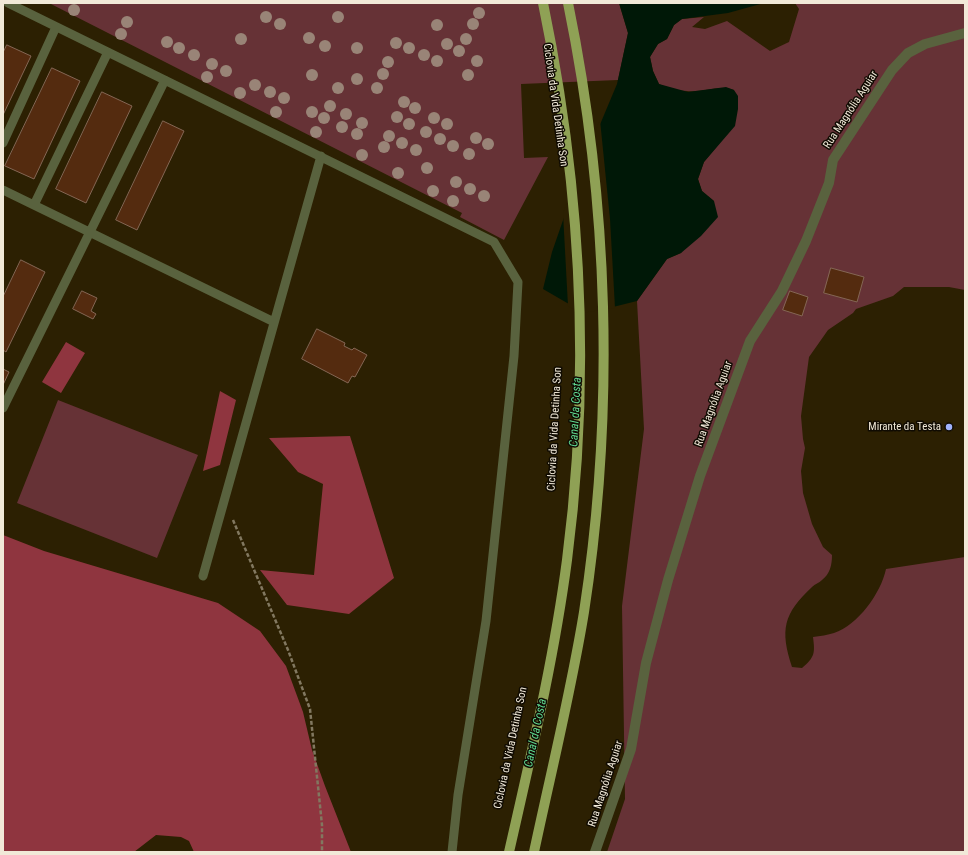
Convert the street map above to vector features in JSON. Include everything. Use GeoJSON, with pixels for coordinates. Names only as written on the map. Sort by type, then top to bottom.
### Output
{"type":"FeatureCollection","features":[{"type":"Feature","properties":{"kind":"main road"},"geometry":{"type":"LineString","coordinates":[[510,852],[543,702],[560,607],[572,512],[578,415],[580,319],[575,222],[565,126],[543,3]]}},
{"type":"Feature","properties":{"kind":"main road"},"geometry":{"type":"LineString","coordinates":[[534,852],[566,707],[584,611],[596,514],[602,416],[603,318],[598,220],[588,123],[568,3]]}},
{"type":"Feature","properties":{"kind":"street","name":"Rua Magnólia Aguiar"},"geometry":{"type":"LineString","coordinates":[[595,852],[632,749],[646,663],[668,580],[700,476],[750,341],[782,291],[806,241],[829,183],[833,160],[892,70],[908,53],[926,44],[965,33]]}},
{"type":"Feature","properties":{"kind":"lane"},"geometry":{"type":"LineString","coordinates":[[8,3],[494,242],[518,282],[514,356],[486,621],[458,795],[452,852]]}},
{"type":"Feature","properties":{"kind":"lane"},"geometry":{"type":"LineString","coordinates":[[3,143],[56,26]]}},
{"type":"Feature","properties":{"kind":"lane"},"geometry":{"type":"LineString","coordinates":[[34,205],[108,52]]}},
{"type":"Feature","properties":{"kind":"lane"},"geometry":{"type":"LineString","coordinates":[[3,408],[165,80]]}},
{"type":"Feature","properties":{"kind":"lane"},"geometry":{"type":"LineString","coordinates":[[204,576],[321,156]]}},
{"type":"Feature","properties":{"kind":"lane"},"geometry":{"type":"LineString","coordinates":[[3,190],[274,322]]}},
{"type":"Feature","properties":{"kind":"path"},"geometry":{"type":"LineString","coordinates":[[225,501],[288,650],[310,709],[322,826],[322,852]]}},
{"type":"Feature","properties":{"kind":"shaded area"},"geometry":{"type":"Polygon","coordinates":[[[49,3],[619,3],[628,33],[618,80],[521,84],[524,158],[548,157],[504,240],[460,217],[462,213],[49,3]]]}},
{"type":"Feature","properties":{"kind":"shaded area"},"geometry":{"type":"Polygon","coordinates":[[[619,3],[764,3],[728,13],[682,19],[674,25],[667,39],[658,44],[650,57],[653,71],[659,84],[688,92],[726,87],[734,90],[738,96],[738,109],[735,126],[704,162],[698,179],[702,191],[714,201],[718,217],[701,236],[681,253],[667,259],[637,301],[605,309],[581,311],[543,289],[552,252],[578,177],[617,84],[628,33],[619,3]]]}},
{"type":"Feature","properties":{"kind":"shaded area"},"geometry":{"type":"Polygon","coordinates":[[[795,3],[965,3],[965,290],[949,287],[904,287],[893,296],[856,309],[853,313],[828,330],[809,357],[801,416],[805,448],[801,471],[803,493],[812,524],[823,547],[832,555],[832,559],[830,569],[825,578],[812,587],[795,606],[790,614],[785,633],[788,654],[792,667],[802,668],[812,658],[814,651],[813,637],[832,634],[843,629],[860,616],[874,598],[886,569],[965,557],[965,852],[607,852],[625,799],[622,606],[644,429],[637,301],[667,259],[681,253],[714,201],[702,191],[698,179],[704,162],[718,145],[734,90],[728,88],[717,88],[699,91],[684,91],[659,84],[653,71],[650,57],[658,44],[667,39],[674,25],[682,19],[704,17],[692,27],[705,29],[727,21],[770,51],[789,42],[799,9],[795,3]]]}},
{"type":"Feature","properties":{"kind":"shaded area"},"geometry":{"type":"Polygon","coordinates":[[[66,342],[85,353],[61,393],[42,382],[66,342]]]}},
{"type":"Feature","properties":{"kind":"shaded area"},"geometry":{"type":"Polygon","coordinates":[[[220,391],[236,400],[220,465],[203,471],[220,391]]]}},
{"type":"Feature","properties":{"kind":"shaded area"},"geometry":{"type":"Polygon","coordinates":[[[58,400],[198,455],[157,558],[17,503],[58,400]]]}},
{"type":"Feature","properties":{"kind":"shaded area"},"geometry":{"type":"Polygon","coordinates":[[[350,436],[394,578],[349,614],[287,605],[260,570],[314,575],[323,484],[298,472],[269,438],[350,436]]]}},
{"type":"Feature","properties":{"kind":"shaded area"},"geometry":{"type":"Polygon","coordinates":[[[3,535],[44,551],[218,603],[260,631],[286,666],[303,712],[312,750],[351,852],[194,852],[189,841],[181,837],[156,835],[134,852],[3,852],[3,535]]]}},
{"type":"Feature","properties":{"kind":"pier"},"geometry":{"type":"Polygon","coordinates":[[[600,120],[610,219],[615,308],[581,313],[568,306],[563,213],[576,177],[600,120]]]}},
{"type":"Feature","properties":{"kind":"building"},"geometry":{"type":"Polygon","coordinates":[[[7,45],[31,56],[3,115],[3,53],[7,45]]]}},
{"type":"Feature","properties":{"kind":"building"},"geometry":{"type":"Polygon","coordinates":[[[52,68],[80,81],[34,179],[5,166],[52,68]]]}},
{"type":"Feature","properties":{"kind":"building"},"geometry":{"type":"Polygon","coordinates":[[[102,92],[132,106],[86,203],[56,189],[102,92]]]}},
{"type":"Feature","properties":{"kind":"building"},"geometry":{"type":"Polygon","coordinates":[[[163,121],[184,131],[137,230],[116,220],[163,121]]]}},
{"type":"Feature","properties":{"kind":"building"},"geometry":{"type":"Polygon","coordinates":[[[21,260],[45,272],[6,352],[3,350],[3,297],[21,260]]]}},
{"type":"Feature","properties":{"kind":"building"},"geometry":{"type":"Polygon","coordinates":[[[831,268],[864,277],[857,302],[824,293],[831,268]]]}},
{"type":"Feature","properties":{"kind":"building"},"geometry":{"type":"Polygon","coordinates":[[[82,291],[97,298],[91,311],[96,314],[93,319],[73,309],[82,291]]]}},
{"type":"Feature","properties":{"kind":"building"},"geometry":{"type":"Polygon","coordinates":[[[790,291],[808,297],[802,316],[783,310],[790,291]]]}},
{"type":"Feature","properties":{"kind":"building"},"geometry":{"type":"Polygon","coordinates":[[[317,329],[345,343],[344,346],[352,350],[354,348],[367,355],[355,377],[352,376],[348,383],[302,359],[317,329]]]}},
{"type":"Feature","properties":{"kind":"building"},"geometry":{"type":"Polygon","coordinates":[[[3,369],[9,372],[3,385],[3,369]]]}},
{"type":"Feature","properties":{"kind":"place","name":"Mirante da Testa"},"geometry":{"type":"Point","coordinates":[949,427]}},
{"type":"Feature","properties":{"kind":"water label","name":"Canal da Costa"},"geometry":{"type":"Point","coordinates":[576,412]}},
{"type":"Feature","properties":{"kind":"water label","name":"Canal da Costa"},"geometry":{"type":"Point","coordinates":[536,733]}}]}
